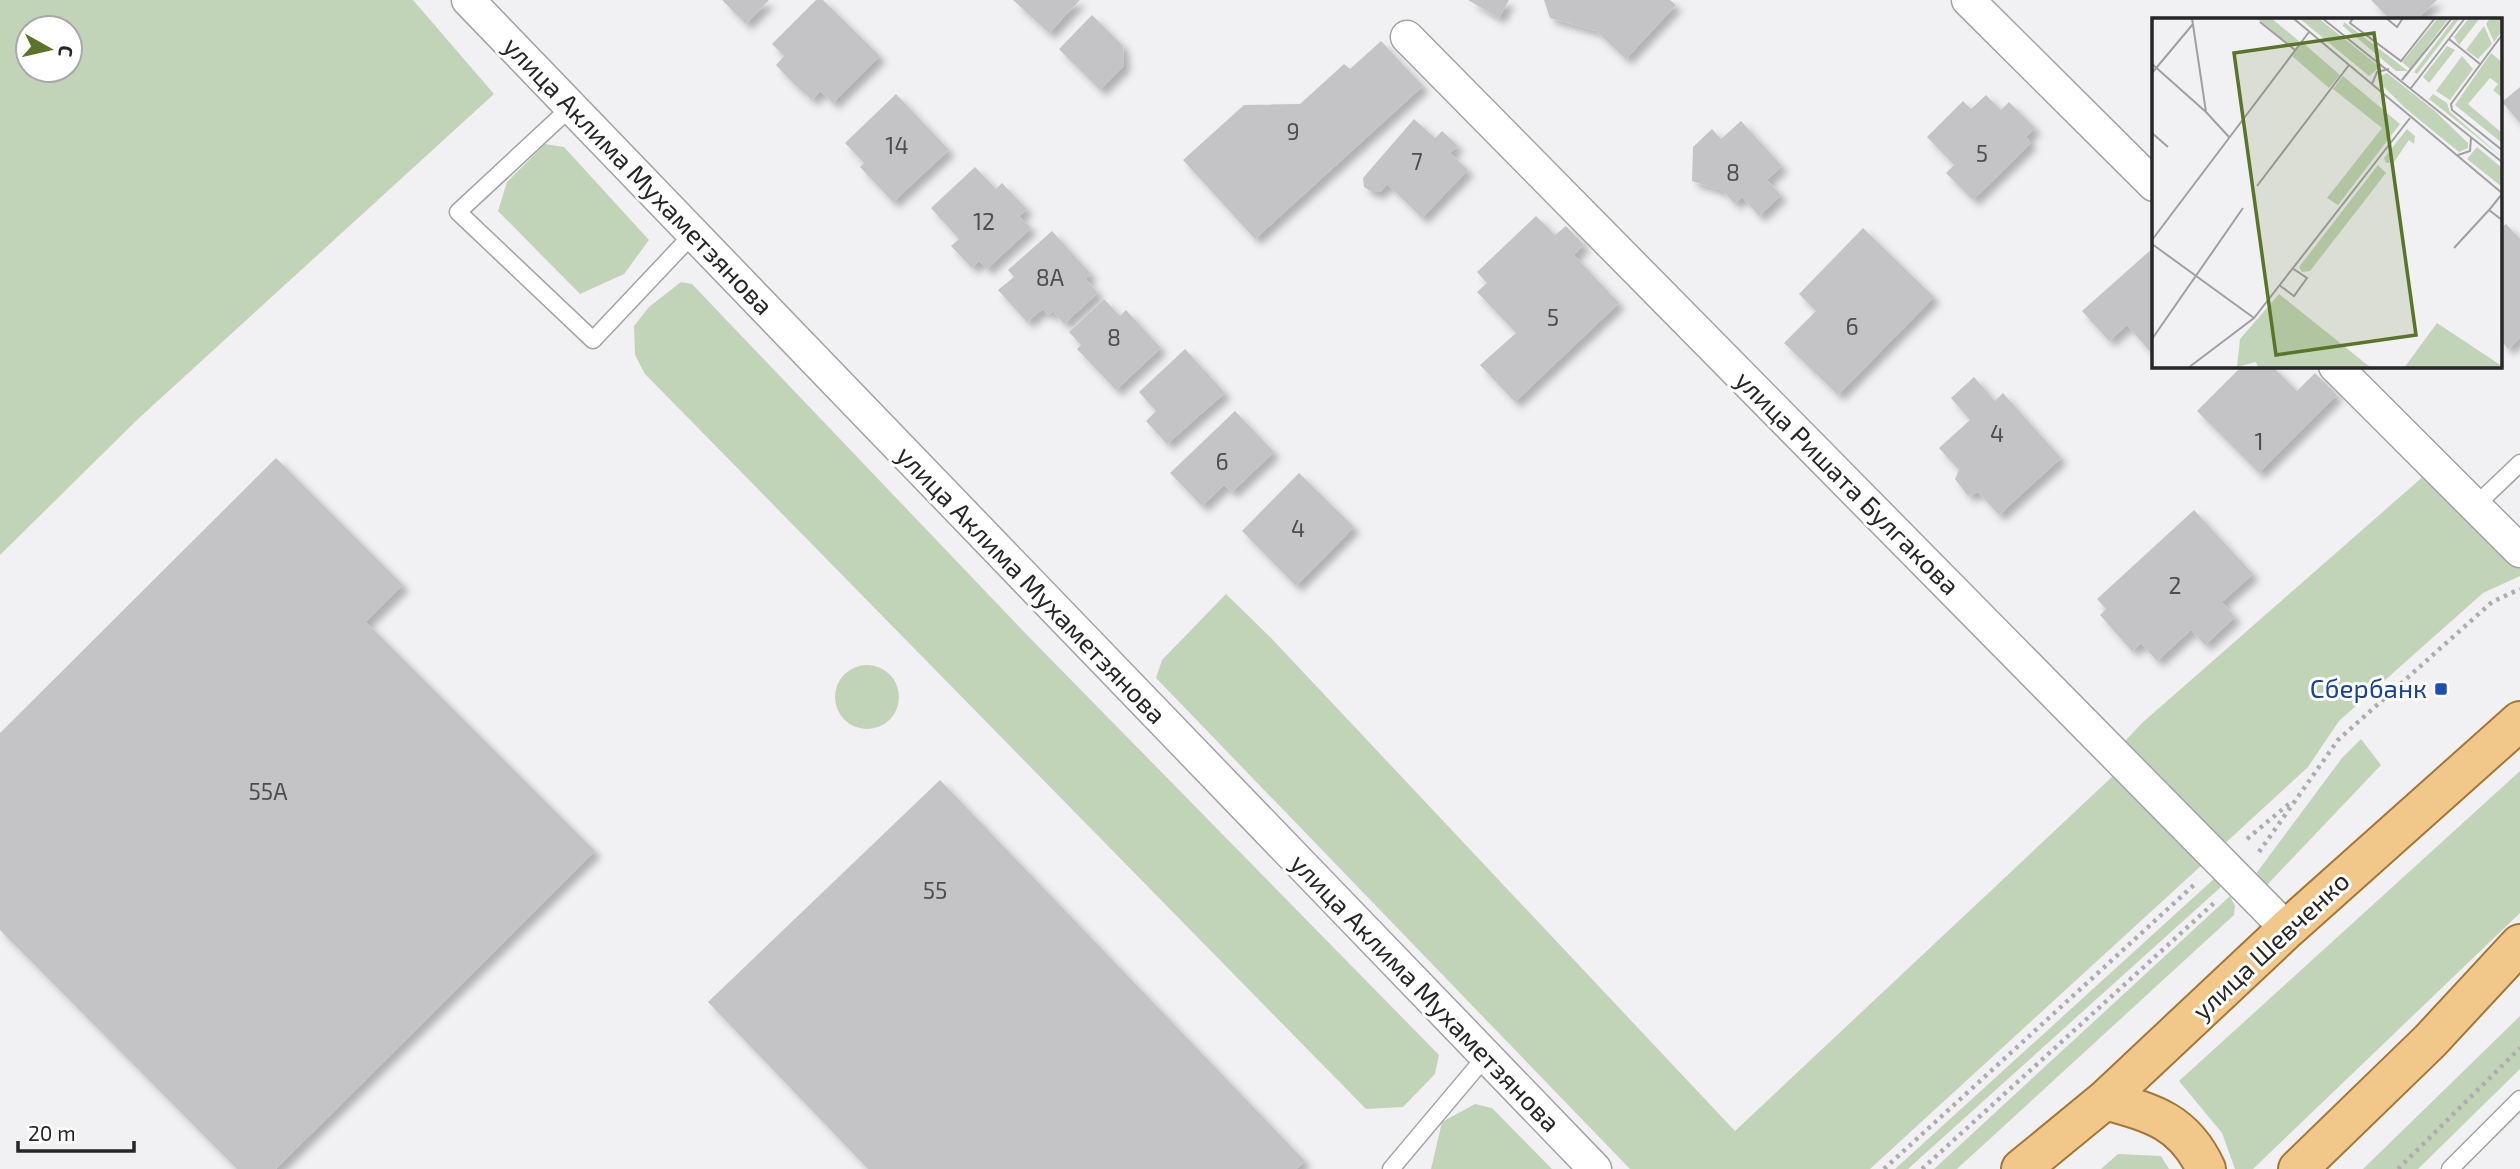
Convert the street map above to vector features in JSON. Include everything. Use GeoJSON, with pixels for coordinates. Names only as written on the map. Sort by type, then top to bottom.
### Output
{"type":"FeatureCollection","features":[{"type":"Feature","properties":{"kind":"main road","name":"улица Шевченко"},"geometry":{"type":"LineString","coordinates":[[2021,1169],[2105,1100],[2287,929],[2520,721]]}},
{"type":"Feature","properties":{"kind":"main road"},"geometry":{"type":"LineString","coordinates":[[2298,1169],[2430,1041],[2520,944]]}},
{"type":"Feature","properties":{"kind":"main road"},"geometry":{"type":"LineString","coordinates":[[2105,1100],[2140,1109],[2168,1122],[2196,1149],[2206,1169]]}},
{"type":"Feature","properties":{"kind":"street","name":"улица Аклима Мухаметзянова"},"geometry":{"type":"LineString","coordinates":[[468,0],[1595,1169]]}},
{"type":"Feature","properties":{"kind":"street"},"geometry":{"type":"LineString","coordinates":[[1968,0],[2152,184]]}},
{"type":"Feature","properties":{"kind":"street","name":"улица Ришата Булгакова"},"geometry":{"type":"LineString","coordinates":[[1407,37],[2287,929]]}},
{"type":"Feature","properties":{"kind":"street"},"geometry":{"type":"LineString","coordinates":[[2337,368],[2520,551]]}},
{"type":"Feature","properties":{"kind":"lane"},"geometry":{"type":"LineString","coordinates":[[571,107],[458,212],[593,340],[693,234]]}},
{"type":"Feature","properties":{"kind":"lane"},"geometry":{"type":"LineString","coordinates":[[2475,506],[2520,463]]}},
{"type":"Feature","properties":{"kind":"lane"},"geometry":{"type":"LineString","coordinates":[[1391,1169],[1486,1056]]}},
{"type":"Feature","properties":{"kind":"lane"},"geometry":{"type":"LineString","coordinates":[[2450,1169],[2520,1099]]}},
{"type":"Feature","properties":{"kind":"path"},"geometry":{"type":"LineString","coordinates":[[1922,1169],[2230,871],[2297,797],[2338,740],[2492,602],[2520,589]]}},
{"type":"Feature","properties":{"kind":"path"},"geometry":{"type":"LineString","coordinates":[[1884,1169],[2230,871],[2297,797]]}},
{"type":"Feature","properties":{"kind":"path"},"geometry":{"type":"LineString","coordinates":[[2398,1169],[2520,1048]]}},
{"type":"Feature","properties":{"kind":"green space"},"geometry":{"type":"Polygon","coordinates":[[[0,0],[413,0],[494,94],[138,419],[0,555],[0,0]]]}},
{"type":"Feature","properties":{"kind":"green space"},"geometry":{"type":"Polygon","coordinates":[[[545,144],[564,147],[649,240],[624,274],[580,294],[498,211],[507,182],[545,144]]]}},
{"type":"Feature","properties":{"kind":"green space"},"geometry":{"type":"Polygon","coordinates":[[[681,282],[692,284],[1028,636],[1439,1055],[1435,1074],[1403,1107],[1366,1109],[645,374],[635,355],[634,326],[649,307],[681,282]]]}},
{"type":"Feature","properties":{"kind":"green space"},"geometry":{"type":"Polygon","coordinates":[[[2426,474],[2520,564],[2520,576],[2483,593],[2339,721],[2308,767],[2221,847],[2123,743],[2142,723],[2426,474]]]}},
{"type":"Feature","properties":{"kind":"green space"},"geometry":{"type":"Polygon","coordinates":[[[1226,594],[1272,639],[1735,1131],[2114,775],[2203,864],[1870,1169],[1630,1169],[1156,678],[1162,660],[1226,594]]]}},
{"type":"Feature","properties":{"kind":"green space"},"geometry":{"type":"Polygon","coordinates":[[[867,665],[885,671],[893,679],[899,697],[893,715],[885,723],[867,729],[849,723],[841,715],[835,697],[841,679],[849,671],[867,665]]]}},
{"type":"Feature","properties":{"kind":"green space"},"geometry":{"type":"Polygon","coordinates":[[[2361,739],[2381,765],[2266,886],[2255,875],[2342,758],[2361,739]]]}},
{"type":"Feature","properties":{"kind":"green space"},"geometry":{"type":"Polygon","coordinates":[[[2520,771],[2520,913],[2253,1169],[2235,1169],[2222,1133],[2179,1081],[2520,771]]]}},
{"type":"Feature","properties":{"kind":"green space"},"geometry":{"type":"Polygon","coordinates":[[[2216,877],[2222,886],[1908,1169],[1895,1169],[2216,877]]]}},
{"type":"Feature","properties":{"kind":"green space"},"geometry":{"type":"Polygon","coordinates":[[[2230,896],[2235,906],[2234,915],[1957,1169],[1934,1169],[2230,896]]]}},
{"type":"Feature","properties":{"kind":"green space"},"geometry":{"type":"Polygon","coordinates":[[[2520,1016],[2520,1069],[2418,1169],[2363,1169],[2520,1016]]]}},
{"type":"Feature","properties":{"kind":"green space"},"geometry":{"type":"Polygon","coordinates":[[[1475,1104],[1492,1108],[1552,1169],[1431,1169],[1442,1122],[1475,1104]]]}},
{"type":"Feature","properties":{"kind":"green space"},"geometry":{"type":"Polygon","coordinates":[[[2118,1154],[2161,1156],[2169,1169],[2101,1169],[2118,1154]]]}},
{"type":"Feature","properties":{"kind":"building"},"geometry":{"type":"Polygon","coordinates":[[[722,0],[769,0],[746,24],[722,0]]]}},
{"type":"Feature","properties":{"kind":"building"},"geometry":{"type":"Polygon","coordinates":[[[816,0],[823,0],[880,56],[833,103],[820,91],[812,100],[793,83],[776,65],[784,56],[772,44],[816,0]]]}},
{"type":"Feature","properties":{"kind":"building"},"geometry":{"type":"Polygon","coordinates":[[[1013,0],[1080,0],[1049,33],[1013,0]]]}},
{"type":"Feature","properties":{"kind":"building"},"geometry":{"type":"Polygon","coordinates":[[[1468,0],[1509,0],[1499,18],[1468,0]]]}},
{"type":"Feature","properties":{"kind":"building"},"geometry":{"type":"Polygon","coordinates":[[[1544,0],[1670,0],[1676,5],[1626,59],[1596,31],[1550,18],[1544,0]]]}},
{"type":"Feature","properties":{"kind":"building"},"geometry":{"type":"Polygon","coordinates":[[[2371,0],[2437,0],[2418,18],[2389,18],[2371,0]]]}},
{"type":"Feature","properties":{"kind":"building"},"geometry":{"type":"Polygon","coordinates":[[[1092,15],[1123,46],[1124,66],[1100,90],[1059,49],[1092,15]]]}},
{"type":"Feature","properties":{"kind":"building"},"geometry":{"type":"Polygon","coordinates":[[[1381,41],[1423,86],[1255,239],[1183,160],[1244,105],[1300,104],[1344,64],[1350,69],[1381,41]]]}},
{"type":"Feature","properties":{"kind":"building"},"geometry":{"type":"Polygon","coordinates":[[[2520,87],[2520,123],[2502,102],[2520,87]]]}},
{"type":"Feature","properties":{"kind":"building"},"geometry":{"type":"Polygon","coordinates":[[[896,94],[949,150],[893,202],[860,167],[864,163],[845,143],[896,94]]]}},
{"type":"Feature","properties":{"kind":"building"},"geometry":{"type":"Polygon","coordinates":[[[1986,95],[2001,110],[2009,102],[2035,128],[2026,137],[2031,143],[1973,200],[1946,173],[1954,165],[1927,137],[1963,101],[1971,109],[1986,95]]]}},
{"type":"Feature","properties":{"kind":"building"},"geometry":{"type":"Polygon","coordinates":[[[1414,119],[1435,138],[1442,131],[1458,146],[1450,153],[1468,170],[1422,218],[1387,184],[1380,192],[1372,192],[1364,187],[1363,178],[1414,119]]]}},
{"type":"Feature","properties":{"kind":"building"},"geometry":{"type":"Polygon","coordinates":[[[1741,121],[1782,166],[1767,180],[1781,195],[1759,216],[1742,197],[1735,204],[1723,191],[1692,181],[1693,147],[1712,129],[1721,139],[1741,121]]]}},
{"type":"Feature","properties":{"kind":"building"},"geometry":{"type":"Polygon","coordinates":[[[975,167],[996,189],[1002,183],[1027,209],[1019,216],[1031,228],[987,269],[979,261],[972,268],[951,246],[959,239],[931,208],[975,167]]]}},
{"type":"Feature","properties":{"kind":"building"},"geometry":{"type":"Polygon","coordinates":[[[1536,216],[1555,235],[1566,226],[1584,245],[1574,255],[1619,303],[1515,402],[1480,365],[1516,333],[1477,292],[1487,283],[1477,272],[1536,216]]]}},
{"type":"Feature","properties":{"kind":"building"},"geometry":{"type":"Polygon","coordinates":[[[2506,224],[2520,239],[2520,338],[2508,349],[2502,342],[2502,227],[2506,224]]]}},
{"type":"Feature","properties":{"kind":"building"},"geometry":{"type":"Polygon","coordinates":[[[1863,228],[1934,297],[1838,395],[1784,343],[1816,311],[1799,294],[1863,228]]]}},
{"type":"Feature","properties":{"kind":"building"},"geometry":{"type":"Polygon","coordinates":[[[1052,231],[1091,274],[1086,279],[1098,293],[1064,324],[1053,311],[1048,315],[1043,309],[1027,322],[998,290],[1014,277],[1008,270],[1052,231]]]}},
{"type":"Feature","properties":{"kind":"building"},"geometry":{"type":"Polygon","coordinates":[[[2152,249],[2152,354],[2127,325],[2109,341],[2082,311],[2152,249]]]}},
{"type":"Feature","properties":{"kind":"building"},"geometry":{"type":"Polygon","coordinates":[[[1104,299],[1120,316],[1126,310],[1161,348],[1116,390],[1077,349],[1081,345],[1069,332],[1104,299]]]}},
{"type":"Feature","properties":{"kind":"building"},"geometry":{"type":"Polygon","coordinates":[[[1185,349],[1225,393],[1167,444],[1146,421],[1156,411],[1139,392],[1185,349]]]}},
{"type":"Feature","properties":{"kind":"building"},"geometry":{"type":"Polygon","coordinates":[[[2240,368],[2274,368],[2297,391],[2315,373],[2337,395],[2259,473],[2197,411],[2240,368]]]}},
{"type":"Feature","properties":{"kind":"building"},"geometry":{"type":"Polygon","coordinates":[[[1974,377],[1995,401],[2003,393],[2061,458],[1999,515],[1978,492],[1968,496],[1955,479],[1959,470],[1939,448],[1970,420],[1951,398],[1974,377]]]}},
{"type":"Feature","properties":{"kind":"building"},"geometry":{"type":"Polygon","coordinates":[[[1235,411],[1274,452],[1232,492],[1224,485],[1202,506],[1170,473],[1235,411]]]}},
{"type":"Feature","properties":{"kind":"building"},"geometry":{"type":"Polygon","coordinates":[[[276,458],[403,585],[366,622],[595,851],[276,1169],[237,1169],[0,930],[0,733],[276,458]]]}},
{"type":"Feature","properties":{"kind":"building"},"geometry":{"type":"Polygon","coordinates":[[[1299,473],[1354,527],[1296,586],[1242,531],[1299,473]]]}},
{"type":"Feature","properties":{"kind":"building"},"geometry":{"type":"Polygon","coordinates":[[[2194,510],[2253,574],[2222,602],[2235,617],[2205,645],[2191,630],[2157,661],[2141,643],[2132,651],[2100,615],[2106,609],[2097,599],[2194,510]]]}},
{"type":"Feature","properties":{"kind":"building"},"geometry":{"type":"Polygon","coordinates":[[[940,780],[1305,1161],[1296,1169],[868,1169],[708,1002],[940,780]]]}},
{"type":"Feature","properties":{"kind":"place","name":"Сбербанк"},"geometry":{"type":"Point","coordinates":[2441,689]}}]}
